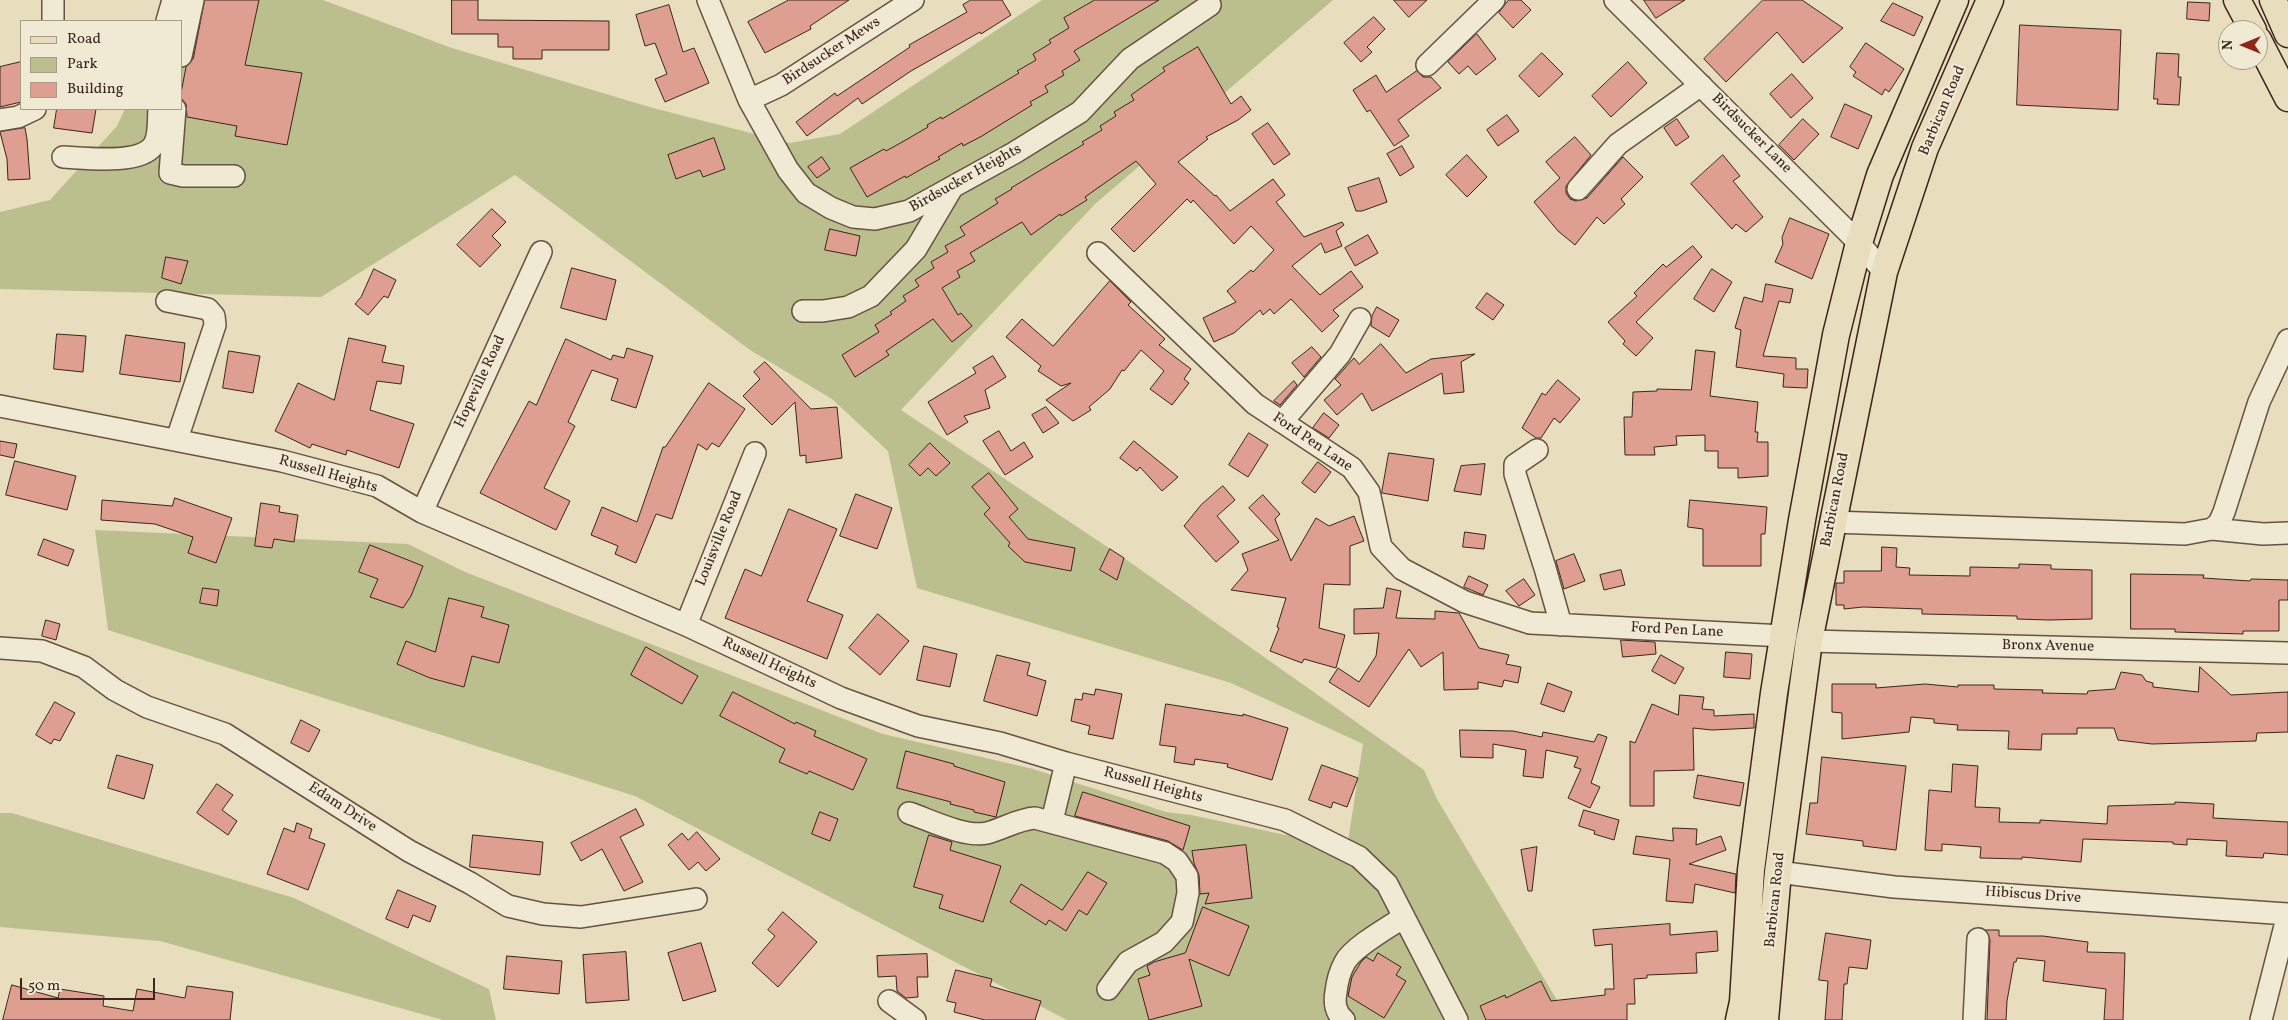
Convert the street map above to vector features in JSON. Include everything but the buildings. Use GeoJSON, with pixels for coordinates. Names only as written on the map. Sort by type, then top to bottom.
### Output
{"type":"FeatureCollection","features":[{"type":"Feature","properties":{"kind":"main road","name":"Barbican Road"},"geometry":{"type":"LineString","coordinates":[[1739,1020],[1743,1002],[1751,870],[1784,636],[1802,520],[1836,335],[1859,242],[1880,174],[1955,0]]}},
{"type":"Feature","properties":{"kind":"main road","name":"Barbican Road"},"geometry":{"type":"LineString","coordinates":[[1765,1020],[1778,872],[1809,641],[1884,272],[1925,148],[1990,0]]}},
{"type":"Feature","properties":{"kind":"main road"},"geometry":{"type":"LineString","coordinates":[[2237,0],[2248,20]]}},
{"type":"Feature","properties":{"kind":"main road"},"geometry":{"type":"LineString","coordinates":[[2273,0],[2288,34]]}},
{"type":"Feature","properties":{"kind":"main road"},"geometry":{"type":"LineString","coordinates":[[2268,59],[2288,98]]}},
{"type":"Feature","properties":{"kind":"street"},"geometry":{"type":"LineString","coordinates":[[53,0],[53,20]]}},
{"type":"Feature","properties":{"kind":"street"},"geometry":{"type":"LineString","coordinates":[[167,20],[173,0]]}},
{"type":"Feature","properties":{"kind":"street"},"geometry":{"type":"LineString","coordinates":[[182,51],[193,0]]}},
{"type":"Feature","properties":{"kind":"street","name":"Birdsucker Heights"},"geometry":{"type":"LineString","coordinates":[[708,0],[749,100],[788,170],[806,193],[830,208],[853,217],[875,219],[908,211],[1014,153],[1080,112],[1130,59],[1210,5]]}},
{"type":"Feature","properties":{"kind":"street","name":"Birdsucker Mews"},"geometry":{"type":"LineString","coordinates":[[749,100],[782,85],[913,0]]}},
{"type":"Feature","properties":{"kind":"street"},"geometry":{"type":"LineString","coordinates":[[1427,65],[1494,0]]}},
{"type":"Feature","properties":{"kind":"street","name":"Birdsucker Lane"},"geometry":{"type":"LineString","coordinates":[[1615,0],[1859,242],[1884,272]]}},
{"type":"Feature","properties":{"kind":"street"},"geometry":{"type":"LineString","coordinates":[[1578,189],[1618,144],[1701,85]]}},
{"type":"Feature","properties":{"kind":"street"},"geometry":{"type":"LineString","coordinates":[[0,120],[18,117],[33,110]]}},
{"type":"Feature","properties":{"kind":"street"},"geometry":{"type":"LineString","coordinates":[[63,157],[109,159],[130,158],[143,154],[154,146],[158,129],[159,110]]}},
{"type":"Feature","properties":{"kind":"street"},"geometry":{"type":"LineString","coordinates":[[175,110],[170,172],[183,176],[234,176]]}},
{"type":"Feature","properties":{"kind":"street"},"geometry":{"type":"LineString","coordinates":[[803,311],[823,311],[848,307],[871,296],[916,249],[952,187]]}},
{"type":"Feature","properties":{"kind":"street","name":"Hopeville Road"},"geometry":{"type":"LineString","coordinates":[[422,512],[541,252]]}},
{"type":"Feature","properties":{"kind":"street","name":"Ford Pen Lane"},"geometry":{"type":"LineString","coordinates":[[1098,253],[1255,404],[1352,468],[1369,492],[1381,547],[1402,569],[1465,602],[1530,623],[1784,636]]}},
{"type":"Feature","properties":{"kind":"street"},"geometry":{"type":"LineString","coordinates":[[167,301],[208,309],[214,316],[215,325],[177,440]]}},
{"type":"Feature","properties":{"kind":"street"},"geometry":{"type":"LineString","coordinates":[[1282,422],[1340,354],[1360,319]]}},
{"type":"Feature","properties":{"kind":"street"},"geometry":{"type":"LineString","coordinates":[[2212,529],[2219,523],[2224,512],[2259,402],[2288,340]]}},
{"type":"Feature","properties":{"kind":"street","name":"Russell Heights"},"geometry":{"type":"LineString","coordinates":[[0,406],[282,460],[377,486],[422,512],[686,625],[841,698],[918,726],[1000,743],[1066,763],[1284,820],[1359,857],[1387,884],[1457,1020]]}},
{"type":"Feature","properties":{"kind":"street"},"geometry":{"type":"LineString","coordinates":[[1536,450],[1515,465],[1514,474],[1546,568],[1561,625]]}},
{"type":"Feature","properties":{"kind":"street","name":"Louisville Road"},"geometry":{"type":"LineString","coordinates":[[686,625],[755,453]]}},
{"type":"Feature","properties":{"kind":"street"},"geometry":{"type":"LineString","coordinates":[[1832,522],[2185,534],[2212,529],[2263,534],[2288,533]]}},
{"type":"Feature","properties":{"kind":"street","name":"Bronx Avenue"},"geometry":{"type":"LineString","coordinates":[[1809,641],[2288,653]]}},
{"type":"Feature","properties":{"kind":"street","name":"Edam Drive"},"geometry":{"type":"LineString","coordinates":[[0,648],[42,651],[84,667],[115,690],[147,707],[225,734],[409,851],[470,883],[508,906],[543,914],[581,917],[696,899]]}},
{"type":"Feature","properties":{"kind":"street"},"geometry":{"type":"LineString","coordinates":[[1052,821],[1066,763]]}},
{"type":"Feature","properties":{"kind":"street"},"geometry":{"type":"LineString","coordinates":[[909,813],[971,834],[985,833],[1024,819],[1035,818],[1052,821],[1165,853],[1176,861],[1187,876],[1188,893],[1182,922],[1164,942],[1128,962],[1108,989]]}},
{"type":"Feature","properties":{"kind":"street","name":"Hibiscus Drive"},"geometry":{"type":"LineString","coordinates":[[1778,872],[1894,887],[2288,914],[2261,1020]]}},
{"type":"Feature","properties":{"kind":"street"},"geometry":{"type":"LineString","coordinates":[[1344,1020],[1336,1010],[1335,1000],[1338,982],[1345,961],[1361,946],[1404,917]]}},
{"type":"Feature","properties":{"kind":"street"},"geometry":{"type":"LineString","coordinates":[[1974,1020],[1978,939]]}},
{"type":"Feature","properties":{"kind":"street"},"geometry":{"type":"LineString","coordinates":[[890,1001],[915,1020]]}},
{"type":"Feature","properties":{"kind":"green space"},"geometry":{"type":"Polygon","coordinates":[[[176,0],[323,0],[452,48],[653,108],[790,143],[840,134],[1042,0],[1333,0],[1095,204],[901,410],[1124,558],[1424,770],[1437,799],[1567,1020],[1067,1020],[635,796],[108,630],[95,530],[408,544],[465,572],[883,734],[1033,769],[1166,812],[1191,815],[1347,848],[1363,744],[1231,683],[917,588],[888,451],[832,399],[750,350],[515,175],[321,297],[0,289],[0,212],[50,200],[117,126],[125,110],[182,110],[181,20],[176,0]]]}},
{"type":"Feature","properties":{"kind":"green space"},"geometry":{"type":"Polygon","coordinates":[[[0,813],[12,813],[294,898],[489,989],[496,1020],[443,1020],[160,941],[0,927],[0,813]]]}}]}
